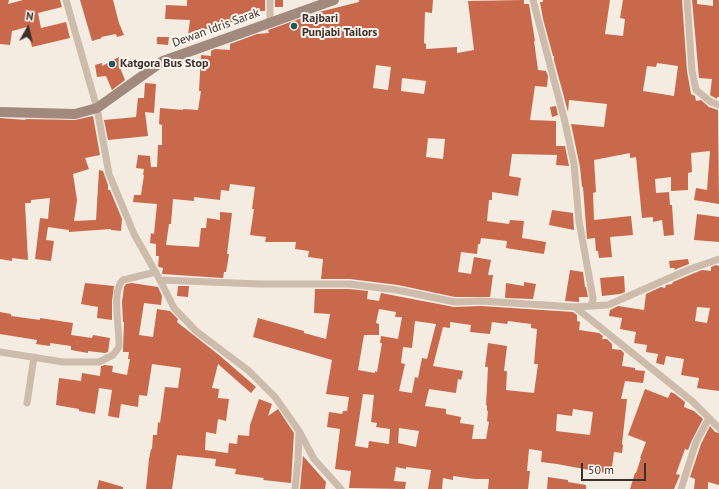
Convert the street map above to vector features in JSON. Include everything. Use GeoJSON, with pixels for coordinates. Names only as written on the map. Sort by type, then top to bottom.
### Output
{"type":"FeatureCollection","features":[{"type":"Feature","properties":{"kind":"main road","name":"Dewan Idris Sarak"},"geometry":{"type":"LineString","coordinates":[[0,112],[75,114],[97,108],[163,61],[334,0]]}},
{"type":"Feature","properties":{"kind":"street"},"geometry":{"type":"LineString","coordinates":[[66,0],[97,108],[109,174],[134,234],[156,272],[174,308],[196,331],[249,371],[275,397],[299,431],[314,459],[341,489]]}},
{"type":"Feature","properties":{"kind":"street"},"geometry":{"type":"LineString","coordinates":[[270,0],[270,23]]}},
{"type":"Feature","properties":{"kind":"street"},"geometry":{"type":"LineString","coordinates":[[533,0],[565,122],[574,164],[578,222],[593,298],[592,306]]}},
{"type":"Feature","properties":{"kind":"street"},"geometry":{"type":"LineString","coordinates":[[687,0],[692,71],[696,90],[711,102],[719,106]]}},
{"type":"Feature","properties":{"kind":"street"},"geometry":{"type":"LineString","coordinates":[[160,280],[259,284],[349,284],[398,290],[455,302],[481,301],[575,307],[608,304],[690,269],[719,259]]}},
{"type":"Feature","properties":{"kind":"street"},"geometry":{"type":"LineString","coordinates":[[0,352],[63,362],[99,362],[113,355],[119,347],[120,338],[116,297],[121,283],[124,280],[156,272]]}},
{"type":"Feature","properties":{"kind":"street"},"geometry":{"type":"LineString","coordinates":[[575,307],[692,401],[719,428]]}},
{"type":"Feature","properties":{"kind":"street"},"geometry":{"type":"LineString","coordinates":[[27,403],[34,357]]}},
{"type":"Feature","properties":{"kind":"street"},"geometry":{"type":"LineString","coordinates":[[681,489],[696,442],[709,418]]}},
{"type":"Feature","properties":{"kind":"street"},"geometry":{"type":"LineString","coordinates":[[295,489],[299,431]]}},
{"type":"Feature","properties":{"kind":"building"},"geometry":{"type":"Polygon","coordinates":[[[0,0],[9,0],[8,4],[23,0],[60,0],[62,7],[38,13],[41,28],[66,22],[70,38],[32,47],[27,27],[12,31],[10,45],[0,44],[0,0]]]}},
{"type":"Feature","properties":{"kind":"building"},"geometry":{"type":"Polygon","coordinates":[[[80,0],[113,0],[124,35],[117,37],[116,34],[101,37],[102,38],[92,41],[80,0]]]}},
{"type":"Feature","properties":{"kind":"building"},"geometry":{"type":"Polygon","coordinates":[[[187,0],[265,0],[265,11],[253,11],[253,14],[245,14],[245,18],[238,17],[237,23],[231,22],[230,26],[215,25],[215,29],[199,29],[198,36],[188,35],[190,20],[165,19],[166,5],[187,6],[187,0]]]}},
{"type":"Feature","properties":{"kind":"building"},"geometry":{"type":"Polygon","coordinates":[[[275,0],[283,0],[283,7],[275,7],[275,0]]]}},
{"type":"Feature","properties":{"kind":"building"},"geometry":{"type":"Polygon","coordinates":[[[359,0],[433,0],[432,13],[425,12],[424,43],[426,44],[426,49],[457,47],[457,53],[474,50],[468,1],[524,0],[524,4],[529,4],[538,70],[546,71],[548,76],[547,87],[535,86],[530,120],[556,121],[556,146],[565,146],[569,166],[556,165],[557,155],[512,154],[509,176],[521,178],[518,196],[492,192],[492,200],[489,200],[487,221],[509,224],[510,220],[524,221],[522,238],[546,242],[544,254],[506,248],[507,241],[481,238],[480,244],[478,244],[477,254],[461,252],[458,272],[471,274],[474,257],[491,260],[488,275],[493,275],[490,297],[455,297],[398,285],[350,279],[321,279],[323,259],[308,257],[309,251],[295,249],[296,242],[265,242],[266,237],[250,235],[254,209],[252,209],[255,187],[230,184],[229,191],[221,190],[220,200],[194,197],[194,201],[173,199],[171,224],[169,224],[166,245],[199,247],[201,228],[206,228],[207,218],[220,220],[220,212],[232,213],[227,254],[229,254],[226,272],[224,272],[223,278],[162,274],[163,268],[158,266],[159,256],[156,256],[156,244],[150,243],[151,233],[154,234],[157,204],[133,202],[134,195],[141,195],[144,175],[144,169],[136,168],[138,155],[150,156],[151,167],[157,167],[158,145],[162,145],[162,125],[159,124],[160,108],[198,110],[201,91],[199,91],[201,55],[211,56],[211,51],[215,49],[230,50],[230,44],[257,34],[269,33],[268,30],[319,12],[359,2],[359,0]],[[376,65],[373,88],[388,90],[391,67],[376,65]],[[402,78],[401,91],[424,94],[426,81],[402,78]],[[428,138],[426,157],[443,159],[445,139],[428,138]]]}},
{"type":"Feature","properties":{"kind":"building"},"geometry":{"type":"Polygon","coordinates":[[[543,0],[610,0],[605,34],[623,36],[625,19],[620,18],[623,0],[682,0],[687,71],[691,94],[695,96],[696,101],[701,100],[709,107],[718,110],[719,204],[694,200],[696,188],[707,190],[710,151],[691,153],[692,172],[688,173],[688,190],[671,191],[671,177],[655,179],[656,193],[669,192],[670,205],[672,205],[674,235],[664,236],[662,220],[653,222],[653,217],[642,218],[636,157],[630,158],[630,153],[594,160],[596,192],[593,193],[594,220],[631,216],[633,235],[610,237],[612,257],[599,258],[598,251],[596,251],[595,238],[587,239],[583,187],[571,124],[604,127],[607,104],[569,100],[568,112],[543,19],[540,2],[543,2],[543,0]],[[657,63],[656,67],[647,66],[643,91],[674,96],[678,66],[657,63]]]}},
{"type":"Feature","properties":{"kind":"building"},"geometry":{"type":"Polygon","coordinates":[[[692,0],[697,0],[697,4],[713,6],[713,0],[719,0],[719,97],[717,97],[717,99],[710,95],[712,79],[699,78],[692,0]]]}},
{"type":"Feature","properties":{"kind":"building"},"geometry":{"type":"Polygon","coordinates":[[[157,37],[169,37],[168,45],[157,44],[157,37]]]}},
{"type":"Feature","properties":{"kind":"building"},"geometry":{"type":"Polygon","coordinates":[[[119,57],[122,64],[119,65],[125,80],[112,90],[106,76],[97,77],[95,65],[102,63],[102,66],[119,57]]]}},
{"type":"Feature","properties":{"kind":"building"},"geometry":{"type":"Polygon","coordinates":[[[145,83],[156,84],[154,113],[145,112],[148,136],[108,140],[104,120],[136,117],[138,98],[144,98],[145,83]]]}},
{"type":"Feature","properties":{"kind":"building"},"geometry":{"type":"Polygon","coordinates":[[[556,106],[558,115],[552,117],[550,107],[556,106]]]}},
{"type":"Feature","properties":{"kind":"building"},"geometry":{"type":"Polygon","coordinates":[[[93,116],[100,155],[85,158],[89,169],[73,174],[77,200],[74,221],[96,220],[99,170],[103,171],[108,185],[108,190],[110,190],[122,219],[121,231],[111,229],[69,232],[69,230],[48,227],[46,240],[54,241],[51,261],[35,259],[40,218],[48,219],[50,198],[31,200],[31,203],[25,203],[28,260],[12,258],[12,261],[0,259],[0,118],[26,120],[25,119],[75,120],[93,116]]]}},
{"type":"Feature","properties":{"kind":"building"},"geometry":{"type":"Polygon","coordinates":[[[552,210],[573,213],[574,230],[549,225],[552,210]]]}},
{"type":"Feature","properties":{"kind":"building"},"geometry":{"type":"Polygon","coordinates":[[[697,214],[719,217],[719,242],[694,240],[697,214]]]}},
{"type":"Feature","properties":{"kind":"building"},"geometry":{"type":"Polygon","coordinates":[[[688,259],[689,264],[674,270],[675,268],[670,268],[669,261],[688,259]]]}},
{"type":"Feature","properties":{"kind":"building"},"geometry":{"type":"Polygon","coordinates":[[[716,265],[719,266],[719,391],[697,388],[699,378],[681,375],[684,359],[666,356],[664,365],[656,363],[658,354],[646,352],[647,345],[634,343],[636,332],[620,329],[622,318],[609,316],[610,310],[618,306],[644,310],[646,294],[661,287],[665,288],[666,285],[672,284],[673,282],[702,270],[711,271],[711,267],[716,265]],[[697,307],[695,321],[707,323],[710,308],[697,307]]]}},
{"type":"Feature","properties":{"kind":"building"},"geometry":{"type":"Polygon","coordinates":[[[570,270],[583,272],[588,297],[579,297],[579,302],[565,301],[570,270]]]}},
{"type":"Feature","properties":{"kind":"building"},"geometry":{"type":"Polygon","coordinates":[[[624,276],[625,292],[602,296],[600,278],[624,276]]]}},
{"type":"Feature","properties":{"kind":"building"},"geometry":{"type":"Polygon","coordinates":[[[524,282],[536,284],[533,299],[505,298],[506,283],[524,286],[524,282]]]}},
{"type":"Feature","properties":{"kind":"building"},"geometry":{"type":"Polygon","coordinates":[[[85,283],[114,286],[112,320],[97,318],[98,307],[81,304],[85,283]]]}},
{"type":"Feature","properties":{"kind":"building"},"geometry":{"type":"Polygon","coordinates":[[[132,283],[158,287],[162,296],[161,305],[144,303],[139,335],[153,337],[157,309],[170,311],[178,319],[177,322],[219,355],[256,387],[251,393],[218,364],[212,388],[219,389],[218,398],[229,399],[226,421],[218,419],[216,434],[206,432],[205,450],[228,453],[229,443],[237,444],[238,435],[249,436],[250,425],[259,399],[272,404],[268,416],[278,409],[294,433],[291,483],[263,480],[264,478],[235,474],[236,469],[215,466],[216,459],[177,455],[172,489],[146,489],[153,435],[157,435],[158,422],[160,423],[165,387],[178,388],[181,368],[152,364],[147,396],[139,395],[138,407],[121,404],[119,418],[108,416],[112,390],[99,388],[95,414],[79,411],[79,409],[56,405],[59,378],[81,381],[82,373],[100,376],[101,366],[105,365],[113,366],[112,372],[127,375],[130,359],[128,359],[129,352],[123,352],[124,322],[122,302],[124,287],[126,284],[132,283]]]}},
{"type":"Feature","properties":{"kind":"building"},"geometry":{"type":"Polygon","coordinates":[[[178,286],[189,286],[188,297],[177,296],[178,286]]]}},
{"type":"Feature","properties":{"kind":"building"},"geometry":{"type":"Polygon","coordinates":[[[315,289],[349,289],[368,291],[367,299],[379,301],[381,293],[454,307],[481,306],[573,312],[577,315],[577,321],[580,322],[579,330],[599,333],[603,336],[602,339],[607,339],[612,344],[612,349],[621,350],[624,353],[622,366],[645,371],[643,383],[625,381],[621,399],[627,399],[622,453],[614,452],[611,474],[541,462],[542,451],[529,449],[527,471],[530,471],[528,489],[488,489],[489,479],[453,476],[453,480],[443,478],[442,489],[428,489],[431,470],[406,467],[406,469],[396,467],[394,481],[406,482],[405,489],[349,488],[351,471],[335,469],[340,429],[327,427],[329,412],[342,414],[343,411],[347,411],[349,397],[326,394],[332,360],[253,337],[258,318],[326,339],[330,314],[314,313],[315,289]],[[379,309],[376,323],[379,324],[379,335],[364,335],[358,370],[375,373],[375,371],[377,372],[382,343],[380,343],[381,336],[398,339],[402,317],[395,317],[396,312],[379,309]],[[415,321],[412,348],[403,347],[401,363],[405,364],[399,391],[412,393],[415,377],[418,378],[422,358],[427,359],[436,324],[415,321]],[[508,321],[507,324],[492,322],[490,334],[470,332],[471,325],[450,322],[450,328],[443,327],[433,366],[463,371],[461,380],[458,379],[456,393],[429,389],[425,406],[446,409],[446,414],[461,417],[460,423],[474,425],[472,439],[486,439],[489,422],[487,421],[488,411],[486,405],[488,367],[485,367],[488,343],[507,346],[504,371],[507,371],[506,390],[534,393],[538,364],[534,364],[537,329],[531,328],[531,324],[508,321]],[[363,394],[355,446],[368,448],[369,441],[389,444],[390,429],[376,427],[377,423],[371,422],[374,395],[363,394]],[[573,409],[572,416],[557,414],[556,431],[590,435],[593,412],[573,409]],[[399,428],[398,443],[416,447],[419,431],[399,428]]]}},
{"type":"Feature","properties":{"kind":"building"},"geometry":{"type":"Polygon","coordinates":[[[0,312],[11,314],[11,316],[40,320],[40,318],[73,323],[71,335],[92,338],[93,335],[110,338],[108,352],[88,351],[88,353],[71,350],[71,346],[50,343],[50,346],[36,344],[37,340],[0,334],[0,312]]]}},
{"type":"Feature","properties":{"kind":"building"},"geometry":{"type":"Polygon","coordinates":[[[645,389],[668,398],[671,392],[675,394],[685,402],[684,407],[694,411],[703,419],[688,450],[685,449],[676,474],[680,475],[674,489],[630,489],[646,442],[628,435],[645,389]]]}},
{"type":"Feature","properties":{"kind":"building"},"geometry":{"type":"Polygon","coordinates":[[[710,426],[715,432],[719,433],[719,485],[708,482],[708,489],[694,489],[695,479],[690,477],[701,444],[710,426]]]}},
{"type":"Feature","properties":{"kind":"building"},"geometry":{"type":"Polygon","coordinates":[[[303,456],[326,482],[325,489],[300,489],[303,456]]]}},
{"type":"Feature","properties":{"kind":"building"},"geometry":{"type":"Polygon","coordinates":[[[548,477],[586,485],[586,489],[547,489],[548,477]]]}},
{"type":"Feature","properties":{"kind":"building"},"geometry":{"type":"Polygon","coordinates":[[[99,480],[123,487],[123,489],[97,489],[99,480]]]}},
{"type":"Feature","properties":{"kind":"place","name":"Rajbari Punjabi Tailors"},"geometry":{"type":"Point","coordinates":[294,26]}},
{"type":"Feature","properties":{"kind":"place","name":"Katgora Bus Stop"},"geometry":{"type":"Point","coordinates":[112,64]}}]}
